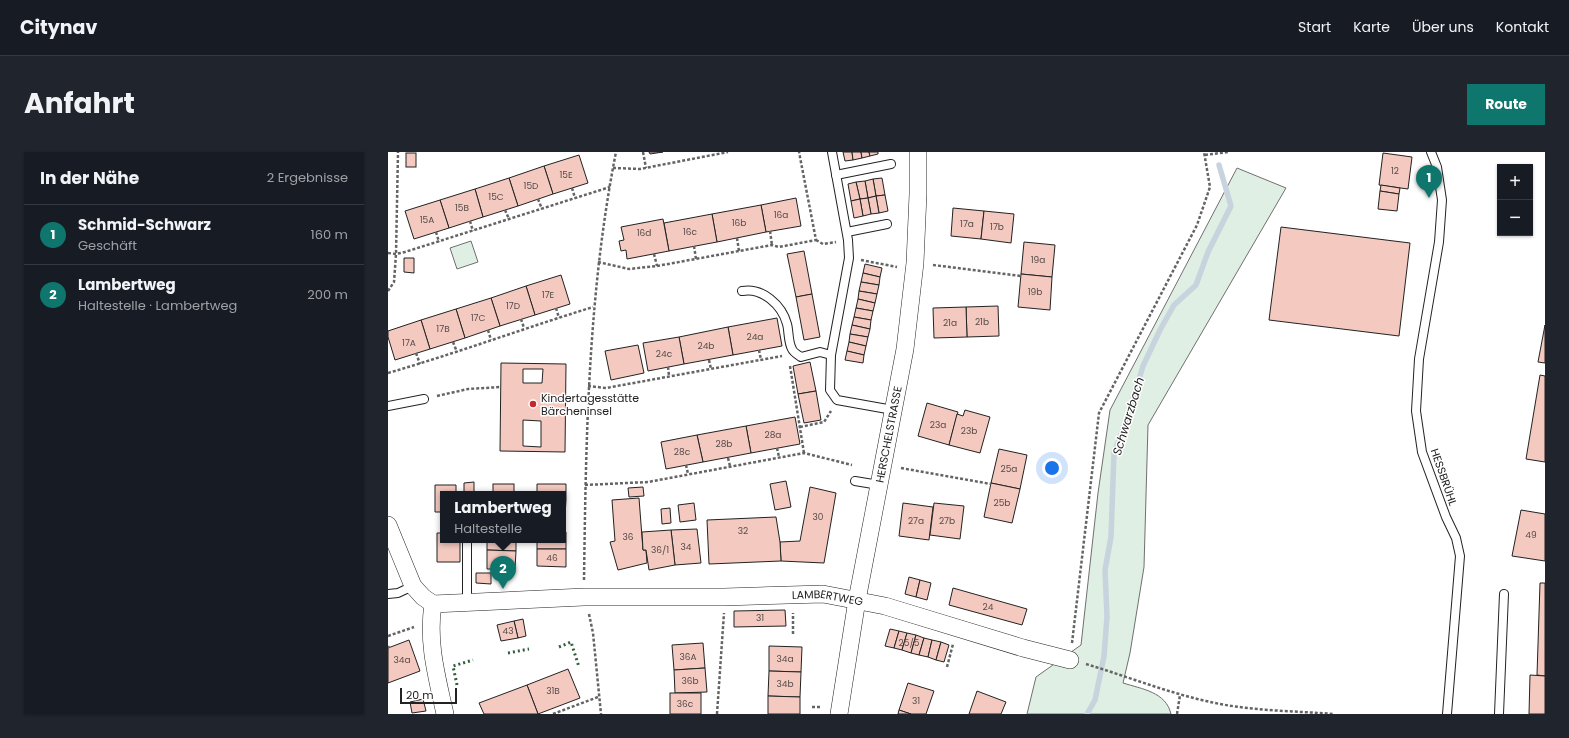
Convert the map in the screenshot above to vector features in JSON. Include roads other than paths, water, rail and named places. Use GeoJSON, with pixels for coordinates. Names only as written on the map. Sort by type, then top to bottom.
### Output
{"type":"FeatureCollection","features":[{"type":"Feature","properties":{"kind":"street","name":"HERSCHELSTRASSE"},"geometry":{"type":"LineString","coordinates":[[839,714],[857,600],[905,349],[914,266],[918,194],[918,152]]}},
{"type":"Feature","properties":{"kind":"street"},"geometry":{"type":"LineString","coordinates":[[388,525],[413,586],[423,597],[433,604],[430,623],[433,661],[445,714]]}},
{"type":"Feature","properties":{"kind":"street","name":"LAMBERTWEG"},"geometry":{"type":"LineString","coordinates":[[433,604],[584,597],[724,597],[823,594],[885,606],[1023,648],[1070,660]]}},
{"type":"Feature","properties":{"kind":"lane"},"geometry":{"type":"LineString","coordinates":[[832,152],[847,232],[849,258],[831,355],[830,390],[837,400],[893,410]]}},
{"type":"Feature","properties":{"kind":"lane","name":"HESSBRÜHL"},"geometry":{"type":"LineString","coordinates":[[1431,152],[1437,166],[1442,200],[1439,242],[1419,360],[1416,411],[1422,452],[1446,517],[1456,538],[1460,556],[1447,714]]}},
{"type":"Feature","properties":{"kind":"lane"},"geometry":{"type":"LineString","coordinates":[[836,175],[891,164]]}},
{"type":"Feature","properties":{"kind":"lane"},"geometry":{"type":"LineString","coordinates":[[847,232],[887,224]]}},
{"type":"Feature","properties":{"kind":"lane"},"geometry":{"type":"LineString","coordinates":[[742,291],[758,291],[778,306],[786,322],[791,348],[801,357],[820,352],[831,355]]}},
{"type":"Feature","properties":{"kind":"lane"},"geometry":{"type":"LineString","coordinates":[[388,406],[424,399]]}},
{"type":"Feature","properties":{"kind":"lane"},"geometry":{"type":"LineString","coordinates":[[855,481],[879,485]]}},
{"type":"Feature","properties":{"kind":"lane"},"geometry":{"type":"LineString","coordinates":[[467,543],[467,602]]}},
{"type":"Feature","properties":{"kind":"lane"},"geometry":{"type":"LineString","coordinates":[[388,594],[398,593],[413,586]]}},
{"type":"Feature","properties":{"kind":"lane"},"geometry":{"type":"LineString","coordinates":[[1499,714],[1504,594]]}},
{"type":"Feature","properties":{"kind":"waterway","name":"Schwarzbach"},"geometry":{"type":"LineString","coordinates":[[1087,714],[1095,700],[1104,656],[1107,617],[1105,570],[1111,537],[1114,453],[1128,416],[1143,366],[1160,330],[1174,305],[1196,285],[1208,252],[1231,206],[1219,165]]}},
{"type":"Feature","properties":{"kind":"place","name":"Schmid-Schwarz"},"geometry":{"type":"Point","coordinates":[1429,198]}},
{"type":"Feature","properties":{"kind":"place","name":"Kindertagesstätte Bärcheninsel"},"geometry":{"type":"Point","coordinates":[533,404]}},
{"type":"Feature","properties":{"kind":"place","name":"Lambertweg"},"geometry":{"type":"Point","coordinates":[503,589]}}]}
